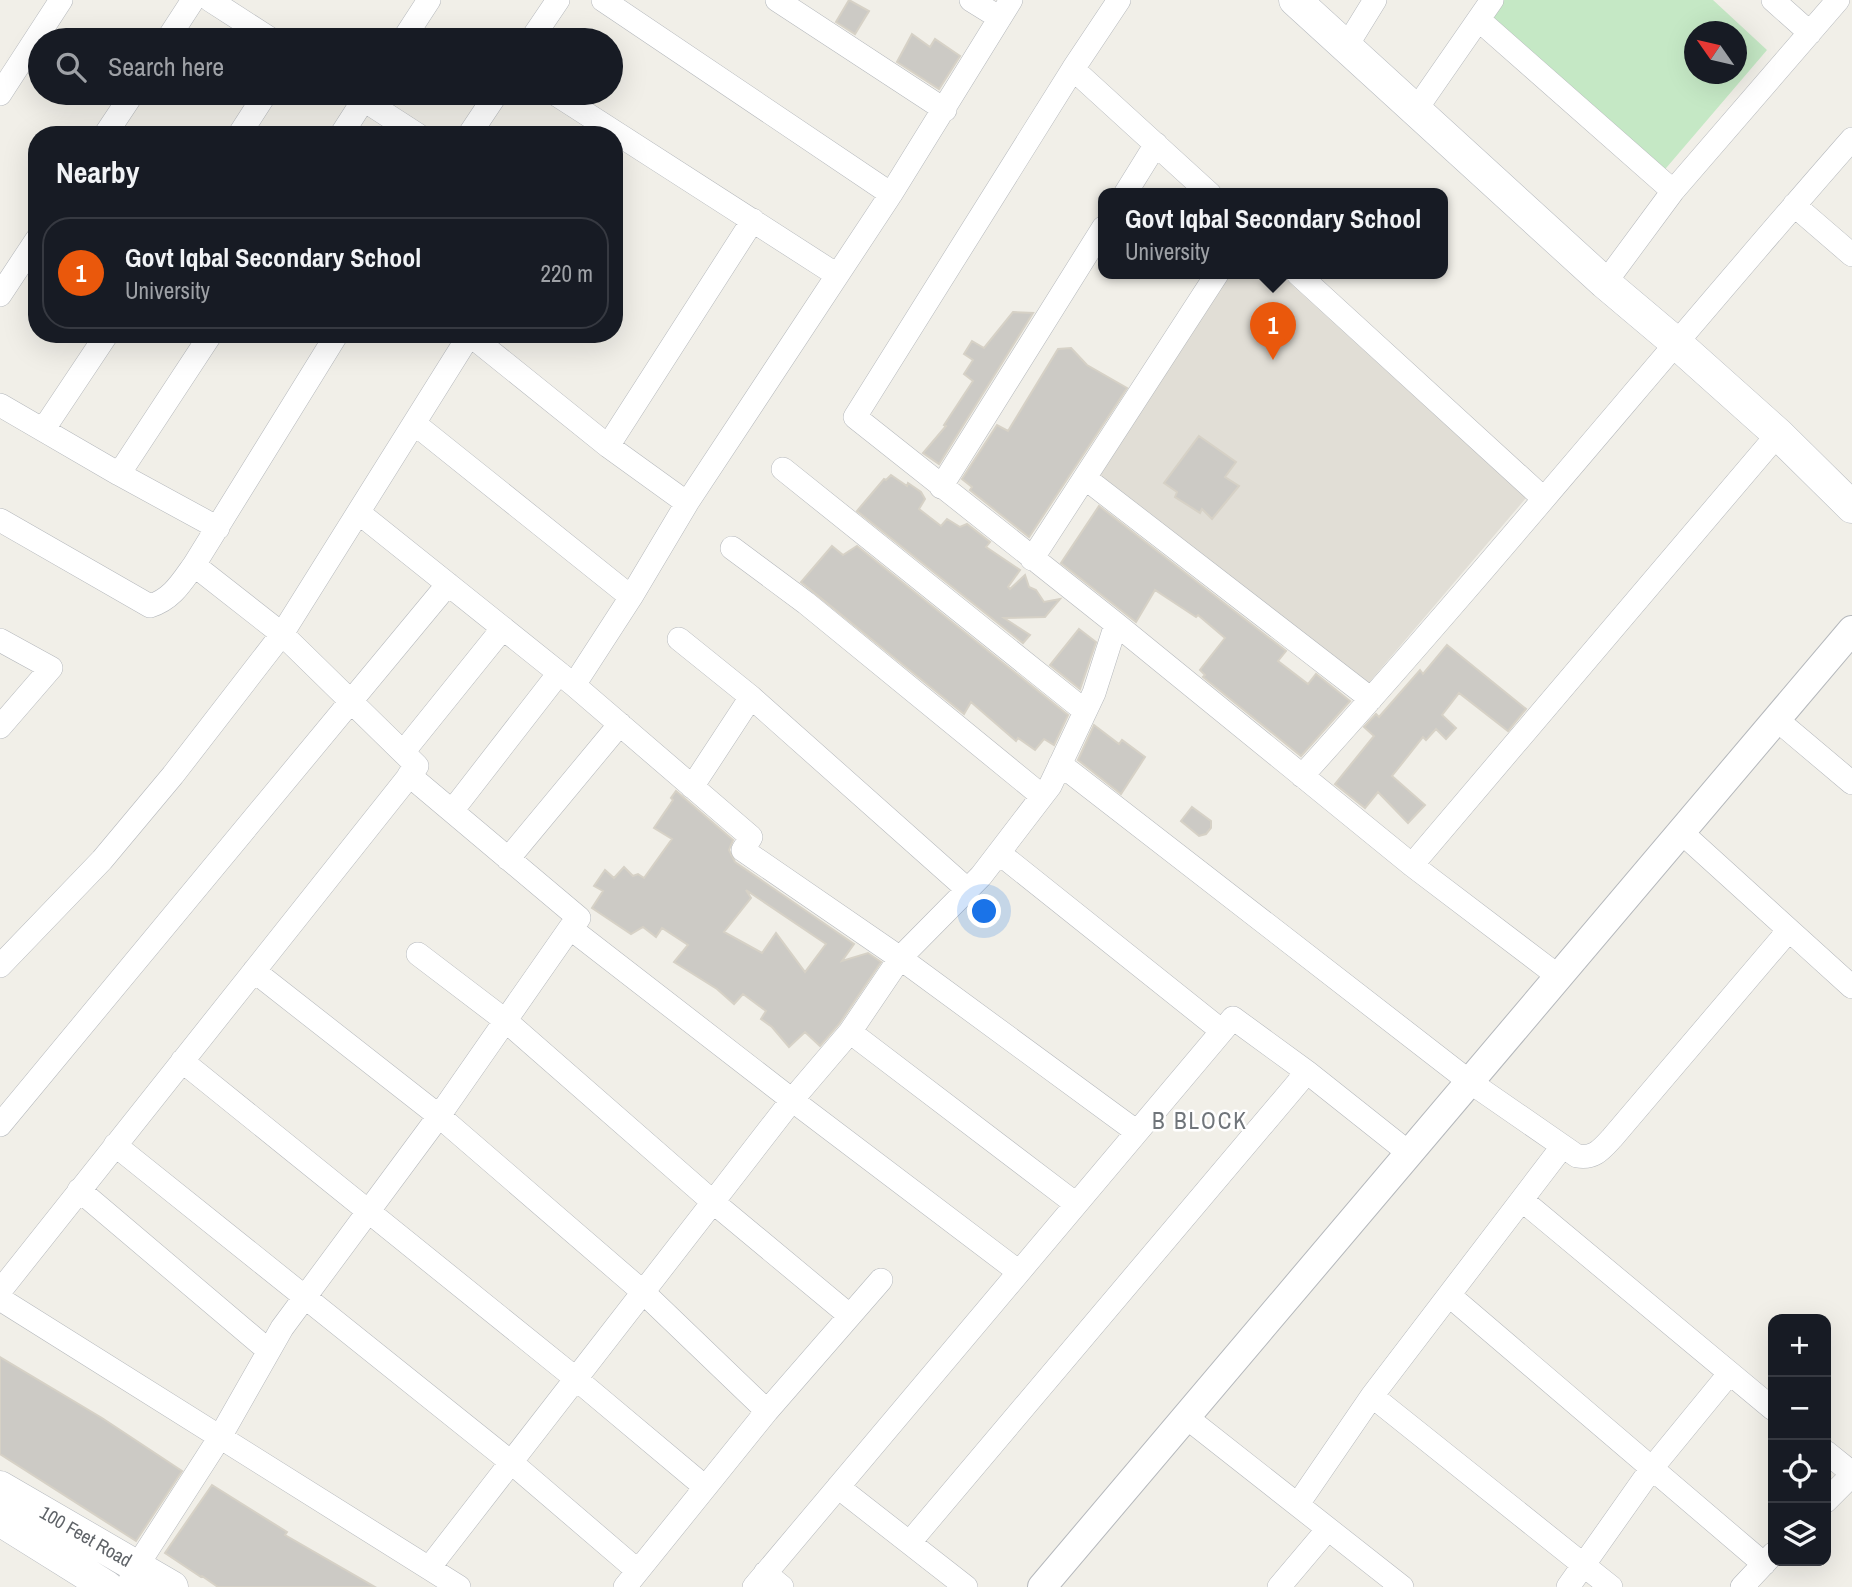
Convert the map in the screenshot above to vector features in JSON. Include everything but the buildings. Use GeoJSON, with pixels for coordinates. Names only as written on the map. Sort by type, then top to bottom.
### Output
{"type":"FeatureCollection","features":[{"type":"Feature","properties":{"kind":"main road"},"geometry":{"type":"LineString","coordinates":[[1295,0],[1605,284],[1778,434],[1852,507]]}},
{"type":"Feature","properties":{"kind":"main road","name":"100 Feet Road"},"geometry":{"type":"LineString","coordinates":[[0,1487],[132,1576],[172,1587]]}},
{"type":"Feature","properties":{"kind":"main road","name":"100 Feet Road"},"geometry":{"type":"LineString","coordinates":[[0,1520],[107,1587]]}},
{"type":"Feature","properties":{"kind":"street"},"geometry":{"type":"LineString","coordinates":[[43,28],[61,0]]}},
{"type":"Feature","properties":{"kind":"street"},"geometry":{"type":"LineString","coordinates":[[175,28],[193,0]]}},
{"type":"Feature","properties":{"kind":"street"},"geometry":{"type":"LineString","coordinates":[[210,0],[253,28]]}},
{"type":"Feature","properties":{"kind":"street"},"geometry":{"type":"LineString","coordinates":[[411,28],[429,0]]}},
{"type":"Feature","properties":{"kind":"street"},"geometry":{"type":"LineString","coordinates":[[539,28],[558,0]]}},
{"type":"Feature","properties":{"kind":"street"},"geometry":{"type":"LineString","coordinates":[[603,0],[891,194]]}},
{"type":"Feature","properties":{"kind":"street"},"geometry":{"type":"LineString","coordinates":[[777,0],[945,110]]}},
{"type":"Feature","properties":{"kind":"street"},"geometry":{"type":"LineString","coordinates":[[452,811],[567,679],[631,597],[687,503],[945,110],[1005,9],[971,0]]}},
{"type":"Feature","properties":{"kind":"street"},"geometry":{"type":"LineString","coordinates":[[1119,0],[855,417],[1116,624],[1412,865],[1558,976]]}},
{"type":"Feature","properties":{"kind":"street"},"geometry":{"type":"LineString","coordinates":[[1346,47],[1376,0]]}},
{"type":"Feature","properties":{"kind":"street"},"geometry":{"type":"LineString","coordinates":[[1415,111],[1492,0]]}},
{"type":"Feature","properties":{"kind":"street"},"geometry":{"type":"LineString","coordinates":[[1773,0],[1810,33]]}},
{"type":"Feature","properties":{"kind":"street"},"geometry":{"type":"LineString","coordinates":[[1605,284],[1674,191],[1838,0]]}},
{"type":"Feature","properties":{"kind":"street"},"geometry":{"type":"LineString","coordinates":[[1479,20],[1674,191]]}},
{"type":"Feature","properties":{"kind":"street"},"geometry":{"type":"LineString","coordinates":[[0,94],[28,51]]}},
{"type":"Feature","properties":{"kind":"street"},"geometry":{"type":"LineString","coordinates":[[1073,69],[1204,188]]}},
{"type":"Feature","properties":{"kind":"street"},"geometry":{"type":"LineString","coordinates":[[111,126],[125,105]]}},
{"type":"Feature","properties":{"kind":"street"},"geometry":{"type":"LineString","coordinates":[[245,126],[258,105]]}},
{"type":"Feature","properties":{"kind":"street"},"geometry":{"type":"LineString","coordinates":[[346,126],[357,105]]}},
{"type":"Feature","properties":{"kind":"street"},"geometry":{"type":"LineString","coordinates":[[376,105],[405,126]]}},
{"type":"Feature","properties":{"kind":"street"},"geometry":{"type":"LineString","coordinates":[[475,126],[489,105]]}},
{"type":"Feature","properties":{"kind":"street"},"geometry":{"type":"LineString","coordinates":[[569,105],[594,126]]}},
{"type":"Feature","properties":{"kind":"street"},"geometry":{"type":"LineString","coordinates":[[1302,776],[1852,139]]}},
{"type":"Feature","properties":{"kind":"street"},"geometry":{"type":"LineString","coordinates":[[623,144],[753,220],[838,275]]}},
{"type":"Feature","properties":{"kind":"street"},"geometry":{"type":"LineString","coordinates":[[1129,188],[1156,144]]}},
{"type":"Feature","properties":{"kind":"street"},"geometry":{"type":"LineString","coordinates":[[1794,205],[1852,255]]}},
{"type":"Feature","properties":{"kind":"street"},"geometry":{"type":"LineString","coordinates":[[608,446],[753,220]]}},
{"type":"Feature","properties":{"kind":"street"},"geometry":{"type":"LineString","coordinates":[[941,487],[1098,236]]}},
{"type":"Feature","properties":{"kind":"street"},"geometry":{"type":"LineString","coordinates":[[0,295],[28,253]]}},
{"type":"Feature","properties":{"kind":"street"},"geometry":{"type":"LineString","coordinates":[[1032,559],[1214,279]]}},
{"type":"Feature","properties":{"kind":"street"},"geometry":{"type":"LineString","coordinates":[[1303,279],[1543,498]]}},
{"type":"Feature","properties":{"kind":"street"},"geometry":{"type":"LineString","coordinates":[[43,430],[101,343]]}},
{"type":"Feature","properties":{"kind":"street"},"geometry":{"type":"LineString","coordinates":[[119,474],[205,343]]}},
{"type":"Feature","properties":{"kind":"street"},"geometry":{"type":"LineString","coordinates":[[0,520],[150,606],[162,602],[176,592],[194,565],[331,343]]}},
{"type":"Feature","properties":{"kind":"street"},"geometry":{"type":"LineString","coordinates":[[0,966],[103,860],[282,634],[465,343]]}},
{"type":"Feature","properties":{"kind":"street"},"geometry":{"type":"LineString","coordinates":[[480,343],[608,446],[687,503]]}},
{"type":"Feature","properties":{"kind":"street"},"geometry":{"type":"LineString","coordinates":[[0,405],[218,528]]}},
{"type":"Feature","properties":{"kind":"street"},"geometry":{"type":"LineString","coordinates":[[415,424],[631,597]]}},
{"type":"Feature","properties":{"kind":"street"},"geometry":{"type":"LineString","coordinates":[[1412,865],[1778,434]]}},
{"type":"Feature","properties":{"kind":"street"},"geometry":{"type":"LineString","coordinates":[[783,469],[1085,711]]}},
{"type":"Feature","properties":{"kind":"street"},"geometry":{"type":"LineString","coordinates":[[1085,478],[1371,699]]}},
{"type":"Feature","properties":{"kind":"street"},"geometry":{"type":"LineString","coordinates":[[359,513],[567,679],[751,837],[743,850],[900,958],[1137,1132]]}},
{"type":"Feature","properties":{"kind":"street"},"geometry":{"type":"LineString","coordinates":[[732,548],[806,603],[1042,796]]}},
{"type":"Feature","properties":{"kind":"street"},"geometry":{"type":"LineString","coordinates":[[0,1292],[416,766],[404,751],[282,634],[194,565]]}},
{"type":"Feature","properties":{"kind":"street"},"geometry":{"type":"LineString","coordinates":[[0,1125],[448,584]]}},
{"type":"Feature","properties":{"kind":"street"},"geometry":{"type":"LineString","coordinates":[[429,1568],[792,1100],[850,1032],[900,958],[968,890],[1042,796],[1094,693],[1116,624]]}},
{"type":"Feature","properties":{"kind":"street"},"geometry":{"type":"LineString","coordinates":[[404,751],[503,628]]}},
{"type":"Feature","properties":{"kind":"street"},"geometry":{"type":"LineString","coordinates":[[1042,1587],[1852,630]]}},
{"type":"Feature","properties":{"kind":"street"},"geometry":{"type":"LineString","coordinates":[[678,639],[751,696],[968,890]]}},
{"type":"Feature","properties":{"kind":"street"},"geometry":{"type":"LineString","coordinates":[[0,640],[51,668],[0,727]]}},
{"type":"Feature","properties":{"kind":"street"},"geometry":{"type":"LineString","coordinates":[[692,787],[751,696]]}},
{"type":"Feature","properties":{"kind":"street"},"geometry":{"type":"LineString","coordinates":[[1776,719],[1852,783]]}},
{"type":"Feature","properties":{"kind":"street"},"geometry":{"type":"LineString","coordinates":[[508,859],[620,724]]}},
{"type":"Feature","properties":{"kind":"street"},"geometry":{"type":"LineString","coordinates":[[1060,764],[1470,1082],[1577,1156],[1588,1158],[1599,1152],[1789,930]]}},
{"type":"Feature","properties":{"kind":"street"},"geometry":{"type":"LineString","coordinates":[[132,1576],[220,1437],[282,1328],[439,1116],[579,918],[409,775]]}},
{"type":"Feature","properties":{"kind":"street"},"geometry":{"type":"LineString","coordinates":[[1681,832],[1852,987]]}},
{"type":"Feature","properties":{"kind":"street"},"geometry":{"type":"LineString","coordinates":[[999,853],[1223,1031]]}},
{"type":"Feature","properties":{"kind":"street"},"geometry":{"type":"LineString","coordinates":[[570,928],[1019,1272]]}},
{"type":"Feature","properties":{"kind":"street"},"geometry":{"type":"LineString","coordinates":[[418,954],[506,1021],[713,1202],[849,1315]]}},
{"type":"Feature","properties":{"kind":"street"},"geometry":{"type":"LineString","coordinates":[[254,971],[439,1116],[643,1292],[766,1411]]}},
{"type":"Feature","properties":{"kind":"street"},"geometry":{"type":"LineString","coordinates":[[767,1582],[838,1487],[1233,1018],[1307,1072],[1409,1153]]}},
{"type":"Feature","properties":{"kind":"street"},"geometry":{"type":"LineString","coordinates":[[850,1032],[1076,1204]]}},
{"type":"Feature","properties":{"kind":"street"},"geometry":{"type":"LineString","coordinates":[[182,1061],[575,1378],[705,1487]]}},
{"type":"Feature","properties":{"kind":"street"},"geometry":{"type":"LineString","coordinates":[[910,1542],[1307,1072]]}},
{"type":"Feature","properties":{"kind":"street"},"geometry":{"type":"LineString","coordinates":[[115,1145],[512,1463],[631,1579],[766,1411],[881,1280]]}},
{"type":"Feature","properties":{"kind":"street"},"geometry":{"type":"LineString","coordinates":[[1298,1504],[1372,1396],[1562,1147]]}},
{"type":"Feature","properties":{"kind":"street"},"geometry":{"type":"LineString","coordinates":[[79,1190],[270,1351]]}},
{"type":"Feature","properties":{"kind":"street"},"geometry":{"type":"LineString","coordinates":[[1522,1200],[1768,1405]]}},
{"type":"Feature","properties":{"kind":"street"},"geometry":{"type":"LineString","coordinates":[[1450,1296],[1652,1468],[1768,1559],[1742,1587]]}},
{"type":"Feature","properties":{"kind":"street"},"geometry":{"type":"LineString","coordinates":[[0,1299],[459,1587]]}},
{"type":"Feature","properties":{"kind":"street"},"geometry":{"type":"LineString","coordinates":[[1568,1587],[1652,1468],[1729,1374]]}},
{"type":"Feature","properties":{"kind":"street"},"geometry":{"type":"LineString","coordinates":[[1372,1396],[1611,1587]]}},
{"type":"Feature","properties":{"kind":"street"},"geometry":{"type":"LineString","coordinates":[[1186,1417],[1402,1587]]}},
{"type":"Feature","properties":{"kind":"street"},"geometry":{"type":"LineString","coordinates":[[1831,1456],[1852,1474],[1831,1496]]}},
{"type":"Feature","properties":{"kind":"street"},"geometry":{"type":"LineString","coordinates":[[838,1487],[966,1587]]}},
{"type":"Feature","properties":{"kind":"street"},"geometry":{"type":"LineString","coordinates":[[1279,1587],[1328,1530]]}},
{"type":"Feature","properties":{"kind":"shaded area"},"geometry":{"type":"Polygon","coordinates":[[[1225,279],[1285,279],[1526,498],[1367,685],[1097,475],[1225,279]]]}},
{"type":"Feature","properties":{"kind":"green space"},"geometry":{"type":"Polygon","coordinates":[[[1493,0],[1713,0],[1736,21],[1684,21],[1684,84],[1738,84],[1661,174],[1479,20],[1493,0]]]}},
{"type":"Feature","properties":{"kind":"green space"},"geometry":{"type":"Polygon","coordinates":[[[1747,31],[1767,50],[1747,73],[1747,31]]]}},
{"type":"Feature","properties":{"kind":"place","name":"Govt Iqbal Secondary School"},"geometry":{"type":"Point","coordinates":[1273,360]}},
{"type":"Feature","properties":{"kind":"district","name":"B BLOCK"},"geometry":{"type":"Point","coordinates":[1200,1120]}}]}
